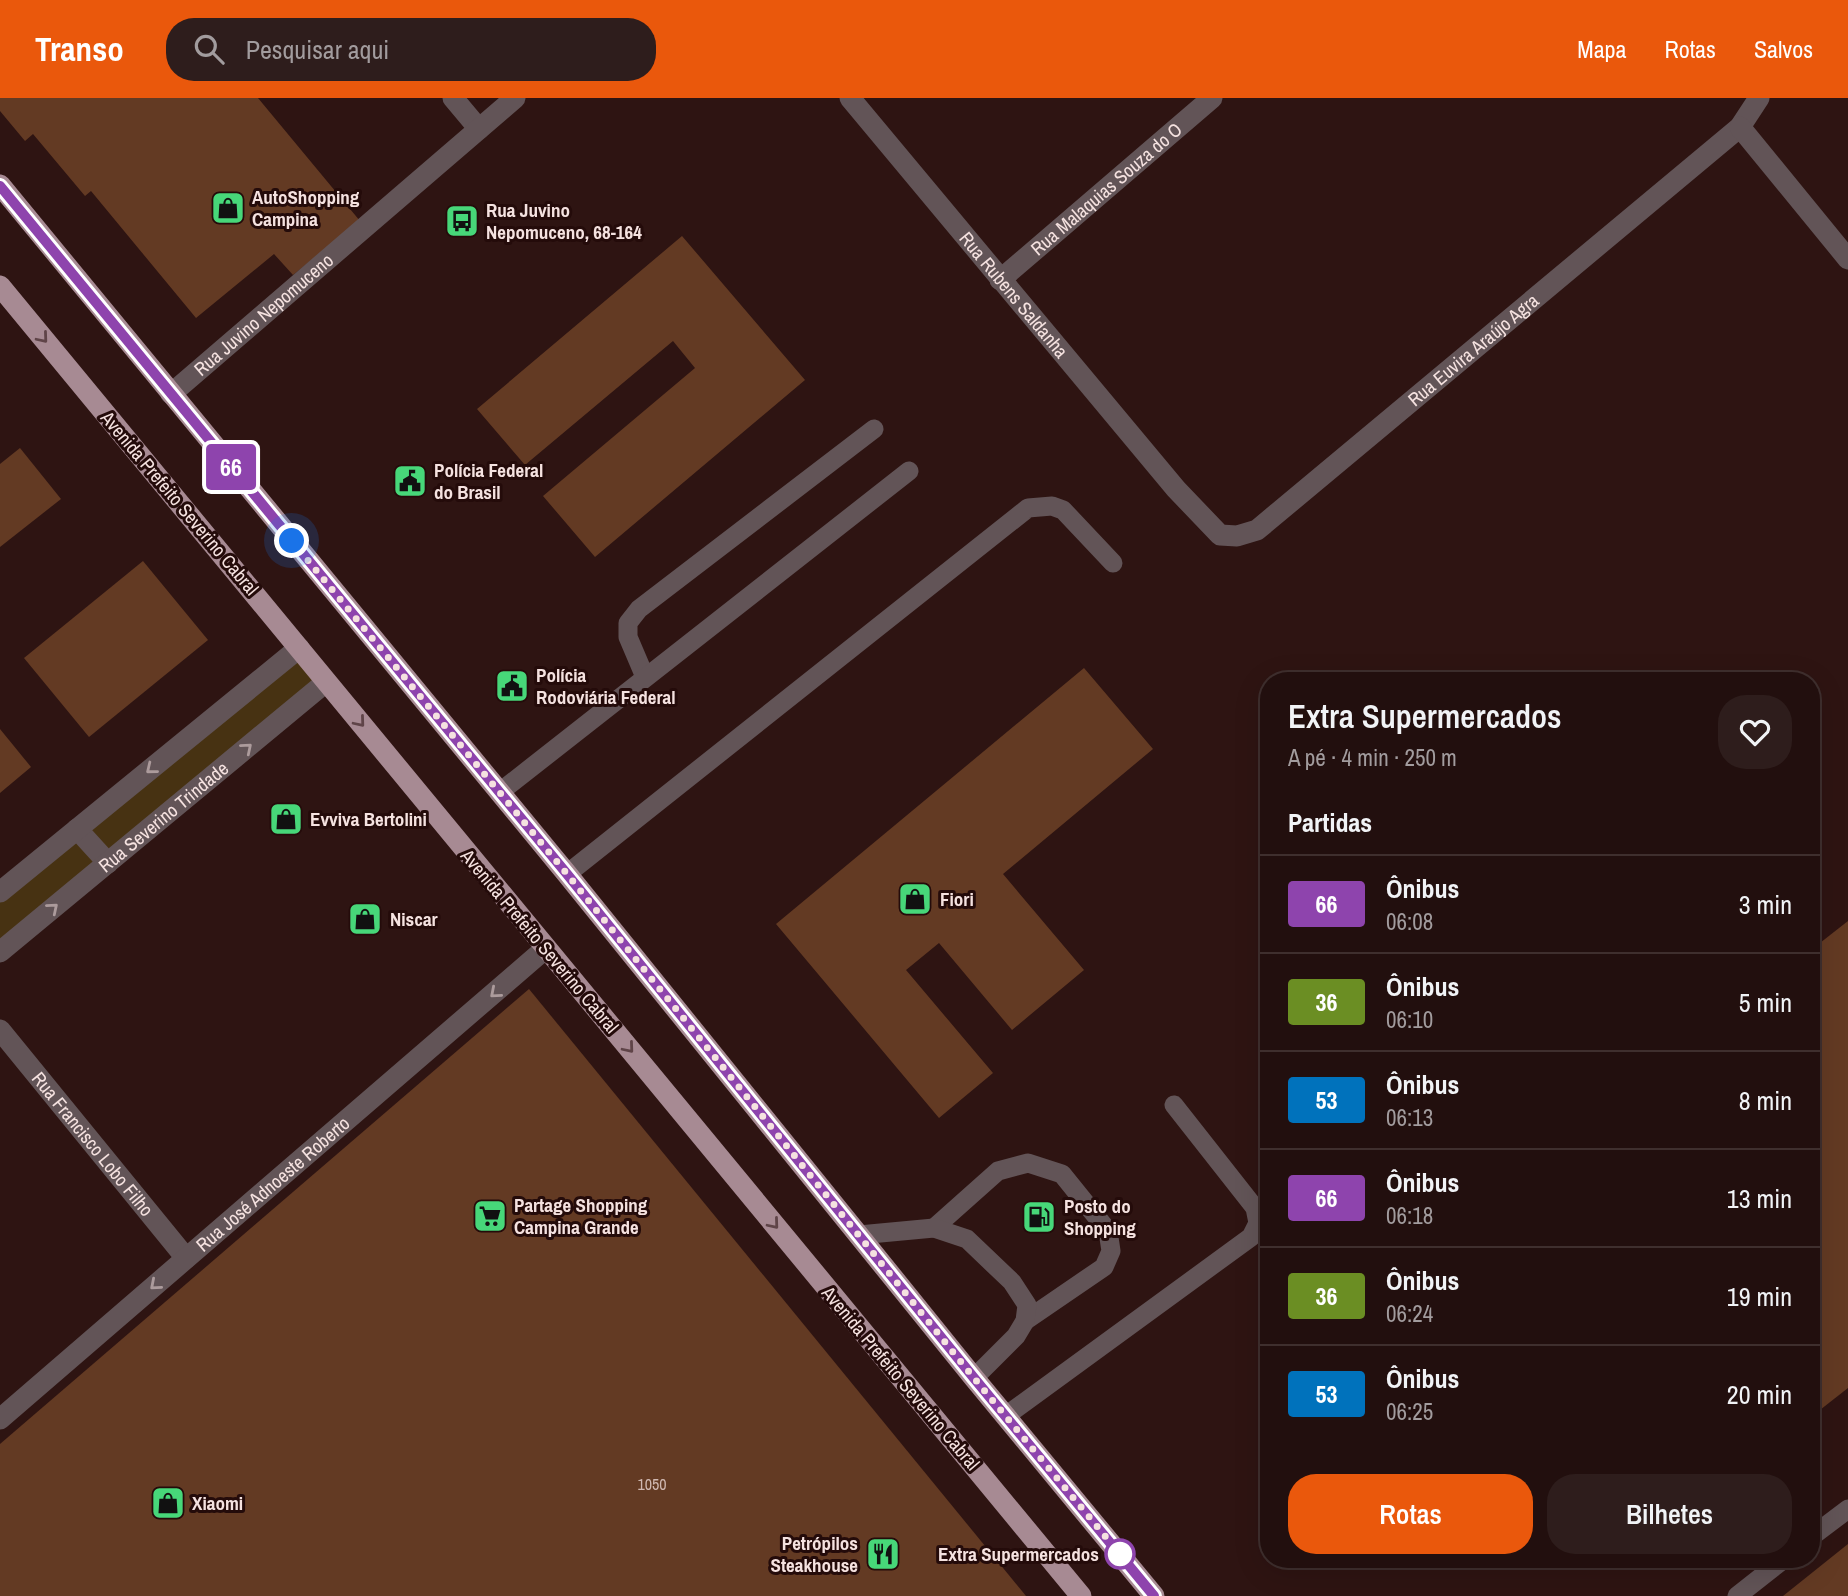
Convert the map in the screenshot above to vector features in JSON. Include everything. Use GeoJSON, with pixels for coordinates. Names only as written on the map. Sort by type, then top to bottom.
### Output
{"type":"FeatureCollection","features":[{"type":"Feature","properties":{"kind":"main road"},"geometry":{"type":"LineString","coordinates":[[0,186],[567,874],[974,1378],[1154,1596]]}},
{"type":"Feature","properties":{"kind":"main road","name":"Avenida Prefeito Severino Cabral"},"geometry":{"type":"LineString","coordinates":[[0,286],[1081,1596]]}},
{"type":"Feature","properties":{"kind":"street"},"geometry":{"type":"LineString","coordinates":[[453,98],[479,129]]}},
{"type":"Feature","properties":{"kind":"street","name":"Rua Juvino Nepomuceno"},"geometry":{"type":"LineString","coordinates":[[171,394],[515,98]]}},
{"type":"Feature","properties":{"kind":"street","name":"Rua Rubens Saldanha"},"geometry":{"type":"LineString","coordinates":[[850,98],[1175,489]]}},
{"type":"Feature","properties":{"kind":"street","name":"Rua Malaquias Souza do O"},"geometry":{"type":"LineString","coordinates":[[1000,279],[1212,98]]}},
{"type":"Feature","properties":{"kind":"street","name":"Rua Euvira Araújo Agra"},"geometry":{"type":"LineString","coordinates":[[1175,489],[1220,535],[1237,536],[1257,530],[1740,127],[1759,98]]}},
{"type":"Feature","properties":{"kind":"street"},"geometry":{"type":"LineString","coordinates":[[1740,127],[1848,259]]}},
{"type":"Feature","properties":{"kind":"street"},"geometry":{"type":"LineString","coordinates":[[0,892],[299,648]]}},
{"type":"Feature","properties":{"kind":"street","name":"Rua Severino Trindade"},"geometry":{"type":"LineString","coordinates":[[0,952],[327,682]]}},
{"type":"Feature","properties":{"kind":"street"},"geometry":{"type":"LineString","coordinates":[[77,829],[108,863]]}},
{"type":"Feature","properties":{"kind":"street","name":"Rua José Adnoeste Roberto"},"geometry":{"type":"LineString","coordinates":[[0,1419],[547,948]]}},
{"type":"Feature","properties":{"kind":"street","name":"Rua Francisco Lobo Filho"},"geometry":{"type":"LineString","coordinates":[[0,1030],[186,1258]]}},
{"type":"Feature","properties":{"kind":"lane"},"geometry":{"type":"LineString","coordinates":[[645,677],[628,638],[628,623],[639,609],[874,429]]}},
{"type":"Feature","properties":{"kind":"lane"},"geometry":{"type":"LineString","coordinates":[[499,792],[909,471]]}},
{"type":"Feature","properties":{"kind":"lane"},"geometry":{"type":"LineString","coordinates":[[567,874],[1028,508],[1052,506],[1063,510],[1112,564]]}},
{"type":"Feature","properties":{"kind":"lane"},"geometry":{"type":"LineString","coordinates":[[1007,1415],[1251,1237],[1258,1223],[1255,1208],[1174,1105]]}},
{"type":"Feature","properties":{"kind":"lane"},"geometry":{"type":"LineString","coordinates":[[934,1228],[999,1171],[1028,1163],[1062,1174],[1108,1231],[1111,1251],[1104,1267],[1026,1321],[1016,1336],[974,1378]]}},
{"type":"Feature","properties":{"kind":"lane"},"geometry":{"type":"LineString","coordinates":[[859,1235],[934,1228],[967,1239],[1012,1282],[1027,1305],[1026,1321]]}},
{"type":"Feature","properties":{"kind":"lane"},"geometry":{"type":"LineString","coordinates":[[1820,1531],[1848,1508]]}},
{"type":"Feature","properties":{"kind":"lane"},"geometry":{"type":"LineString","coordinates":[[1737,1596],[1773,1568]]}},
{"type":"Feature","properties":{"kind":"shaded area"},"geometry":{"type":"Polygon","coordinates":[[[296,660],[318,683],[106,856],[85,831],[296,660]]]}},
{"type":"Feature","properties":{"kind":"shaded area"},"geometry":{"type":"Polygon","coordinates":[[[77,838],[98,862],[0,943],[0,899],[77,838]]]}},
{"type":"Feature","properties":{"kind":"building","name":"AutoShopping Campina"},"geometry":{"type":"Polygon","coordinates":[[[0,98],[258,98],[360,221],[293,275],[274,254],[196,318],[91,191],[85,196],[33,134],[25,141],[0,111],[0,98]]]}},
{"type":"Feature","properties":{"kind":"building"},"geometry":{"type":"Polygon","coordinates":[[[682,236],[805,380],[595,557],[543,496],[695,368],[673,341],[525,465],[477,409],[682,236]]]}},
{"type":"Feature","properties":{"kind":"building"},"geometry":{"type":"Polygon","coordinates":[[[20,448],[61,499],[0,547],[0,464],[20,448]]]}},
{"type":"Feature","properties":{"kind":"building"},"geometry":{"type":"Polygon","coordinates":[[[143,561],[208,640],[89,737],[24,658],[143,561]]]}},
{"type":"Feature","properties":{"kind":"building","name":"Fiori"},"geometry":{"type":"Polygon","coordinates":[[[1084,668],[1153,749],[1003,874],[1084,970],[1012,1030],[939,943],[906,970],[993,1073],[939,1118],[776,924],[1084,668]]]}},
{"type":"Feature","properties":{"kind":"building"},"geometry":{"type":"Polygon","coordinates":[[[0,729],[31,767],[0,793],[0,729]]]}},
{"type":"Feature","properties":{"kind":"building"},"geometry":{"type":"Polygon","coordinates":[[[1848,921],[1848,1388],[1820,1410],[1820,943],[1848,921]]]}},
{"type":"Feature","properties":{"kind":"building","name":"Partage Shopping Campina Grande"},"geometry":{"type":"Polygon","coordinates":[[[529,989],[1026,1596],[0,1596],[0,1444],[529,989]]]}},
{"type":"Feature","properties":{"kind":"building"},"geometry":{"type":"Polygon","coordinates":[[[1848,1544],[1848,1596],[1783,1596],[1820,1568],[1848,1544]]]}},
{"type":"Feature","properties":{"kind":"bus line","name":"66"},"geometry":{"type":"LineString","coordinates":[[0,186],[567,874],[974,1378],[1154,1596]]}},
{"type":"Feature","properties":{"kind":"place","name":"AutoShopping Campina"},"geometry":{"type":"Point","coordinates":[228,208]}},
{"type":"Feature","properties":{"kind":"place","name":"Rua Juvino Nepomuceno, 68-164"},"geometry":{"type":"Point","coordinates":[462,221]}},
{"type":"Feature","properties":{"kind":"place","name":"Polícia Federal do Brasil"},"geometry":{"type":"Point","coordinates":[410,481]}},
{"type":"Feature","properties":{"kind":"place","name":"Polícia Rodoviária Federal"},"geometry":{"type":"Point","coordinates":[512,686]}},
{"type":"Feature","properties":{"kind":"place","name":"Evviva Bertolini"},"geometry":{"type":"Point","coordinates":[286,819]}},
{"type":"Feature","properties":{"kind":"place","name":"Fiori"},"geometry":{"type":"Point","coordinates":[915,899]}},
{"type":"Feature","properties":{"kind":"place","name":"Niscar"},"geometry":{"type":"Point","coordinates":[365,919]}},
{"type":"Feature","properties":{"kind":"place","name":"Partage Shopping Campina Grande"},"geometry":{"type":"Point","coordinates":[490,1216]}},
{"type":"Feature","properties":{"kind":"place","name":"Posto do Shopping"},"geometry":{"type":"Point","coordinates":[1039,1217]}},
{"type":"Feature","properties":{"kind":"place","name":"Xiaomi"},"geometry":{"type":"Point","coordinates":[168,1503]}},
{"type":"Feature","properties":{"kind":"place","name":"Petrópilos Steakhouse"},"geometry":{"type":"Point","coordinates":[883,1554]}},
{"type":"Feature","properties":{"kind":"place","name":"Extra Supermercados"},"geometry":{"type":"Point","coordinates":[1120,1554]}},
{"type":"Feature","properties":{"kind":"route"},"geometry":{"type":"LineString","coordinates":[[292,541],[567,874],[974,1378],[1120,1554]]}}]}
